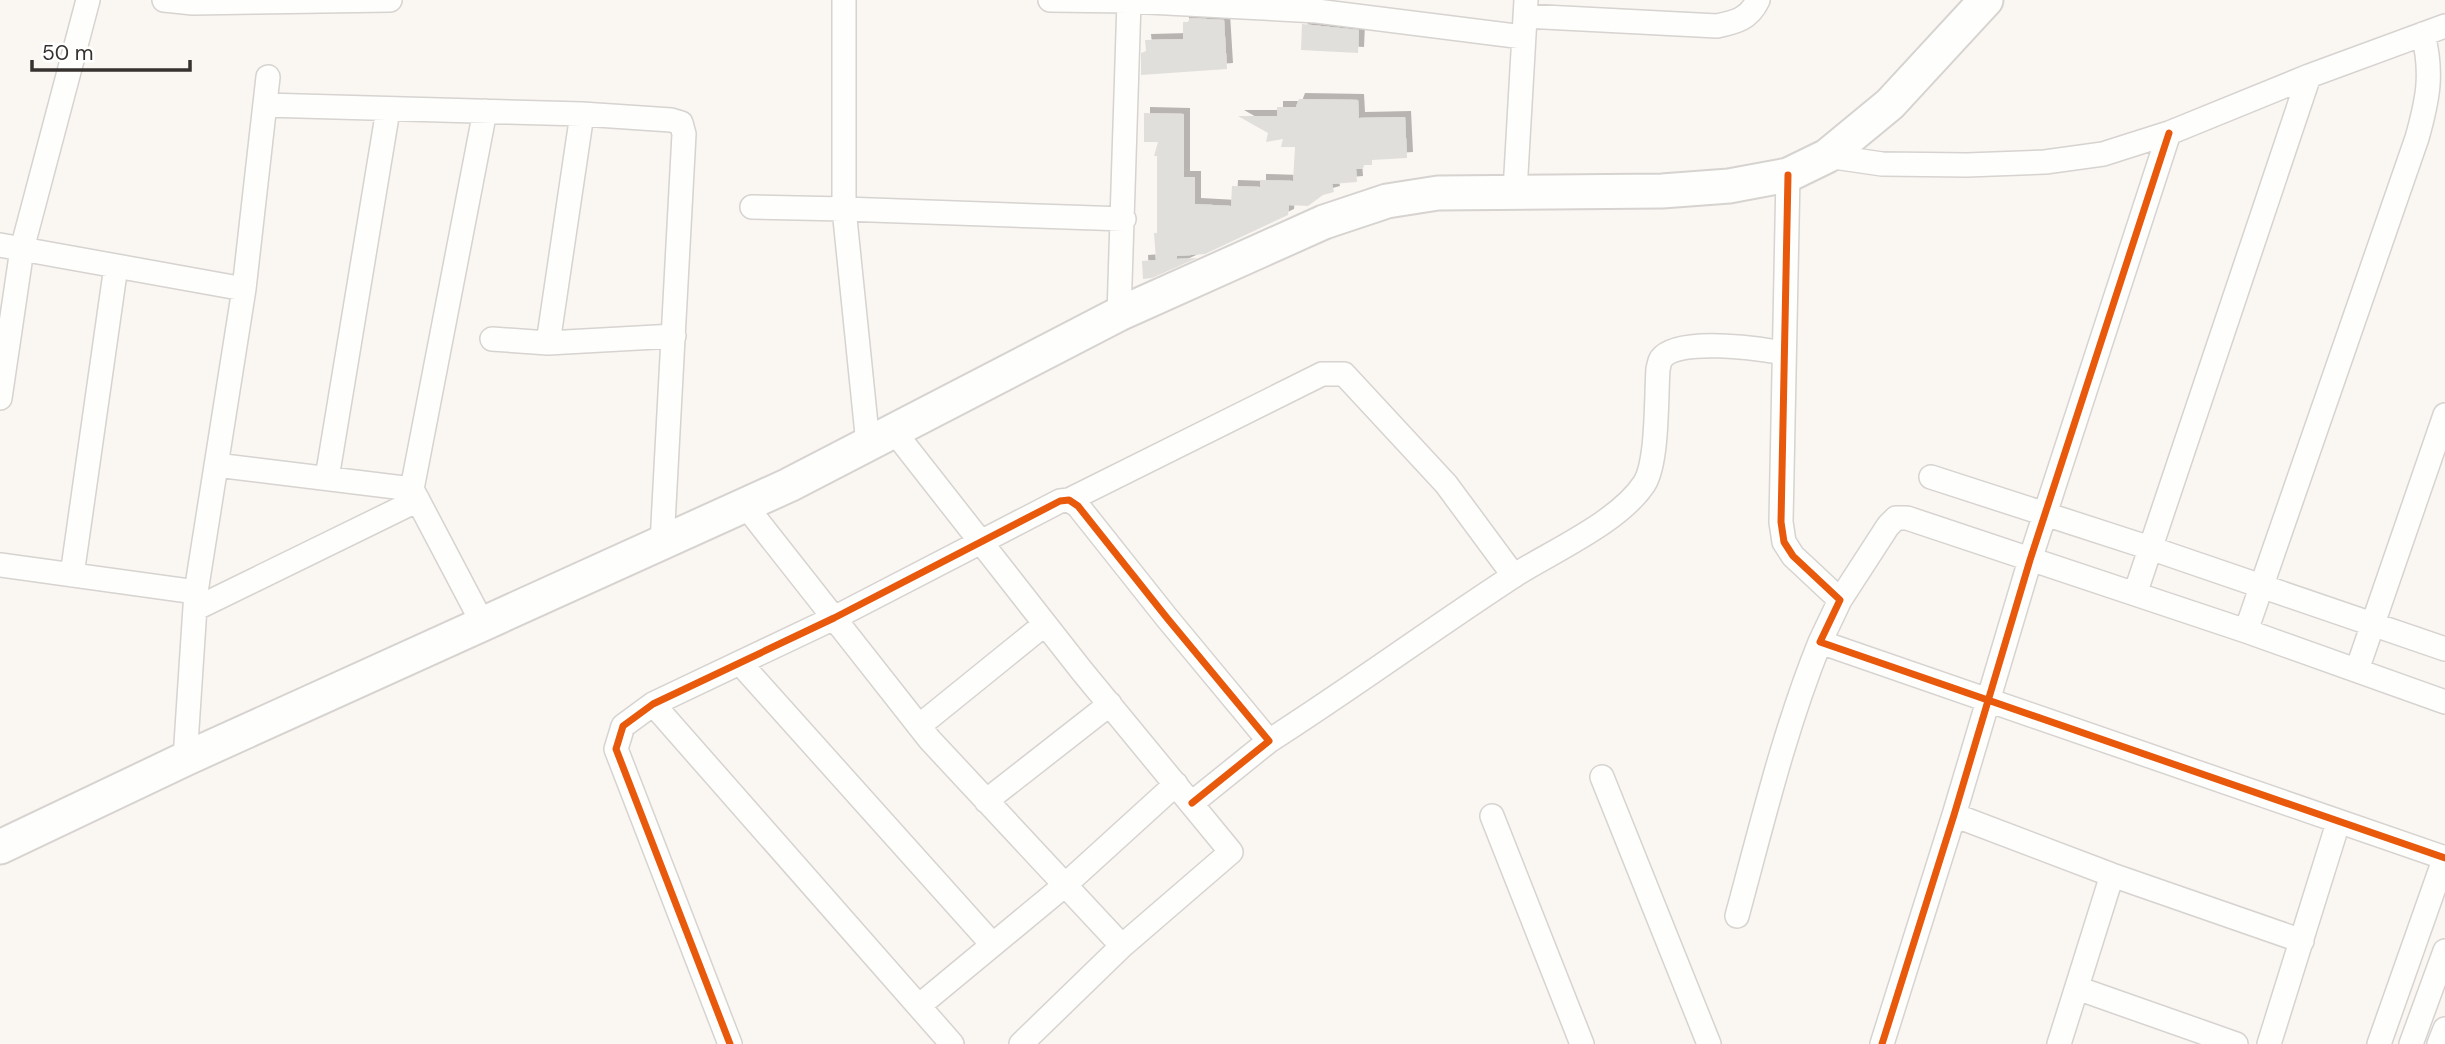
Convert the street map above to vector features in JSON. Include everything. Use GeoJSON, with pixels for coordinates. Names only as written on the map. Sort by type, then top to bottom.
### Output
{"type":"FeatureCollection","features":[{"type":"Feature","properties":{"kind":"main road"},"geometry":{"type":"LineString","coordinates":[[0,846],[185,759],[745,505],[1119,314],[1324,222],[1387,201],[1438,193],[1662,191],[1729,186],[1788,176],[1827,156],[1890,104],[1986,0]]}},
{"type":"Feature","properties":{"kind":"street"},"geometry":{"type":"LineString","coordinates":[[0,398],[11,247],[88,0]]}},
{"type":"Feature","properties":{"kind":"street"},"geometry":{"type":"LineString","coordinates":[[164,0],[193,3],[390,0]]}},
{"type":"Feature","properties":{"kind":"street"},"geometry":{"type":"LineString","coordinates":[[844,0],[845,209],[880,437],[981,543],[1231,852],[1122,946],[1021,1044]]}},
{"type":"Feature","properties":{"kind":"street"},"geometry":{"type":"LineString","coordinates":[[1050,0],[1318,6],[1717,26],[1740,21],[1754,9],[1758,0]]}},
{"type":"Feature","properties":{"kind":"street"},"geometry":{"type":"LineString","coordinates":[[1119,314],[1129,1]]}},
{"type":"Feature","properties":{"kind":"street"},"geometry":{"type":"LineString","coordinates":[[1516,191],[1525,18]]}},
{"type":"Feature","properties":{"kind":"street"},"geometry":{"type":"LineString","coordinates":[[1827,156],[1882,164],[1967,165],[2045,162],[2103,155],[2169,133],[2309,76],[2434,30]]}},
{"type":"Feature","properties":{"kind":"street"},"geometry":{"type":"LineString","coordinates":[[2246,631],[2417,138],[2430,81],[2429,56],[2434,30]]}},
{"type":"Feature","properties":{"kind":"street"},"geometry":{"type":"LineString","coordinates":[[2135,594],[2309,76]]}},
{"type":"Feature","properties":{"kind":"street"},"geometry":{"type":"LineString","coordinates":[[185,759],[195,600],[244,289],[268,77]]}},
{"type":"Feature","properties":{"kind":"street"},"geometry":{"type":"LineString","coordinates":[[265,105],[582,114],[681,123],[684,134],[662,543]]}},
{"type":"Feature","properties":{"kind":"street"},"geometry":{"type":"LineString","coordinates":[[327,478],[388,110]]}},
{"type":"Feature","properties":{"kind":"street"},"geometry":{"type":"LineString","coordinates":[[482,624],[415,495],[485,111]]}},
{"type":"Feature","properties":{"kind":"street"},"geometry":{"type":"LineString","coordinates":[[548,343],[582,114]]}},
{"type":"Feature","properties":{"kind":"street"},"geometry":{"type":"LineString","coordinates":[[1884,1043],[2044,515],[2169,133]]}},
{"type":"Feature","properties":{"kind":"street"},"geometry":{"type":"LineString","coordinates":[[1788,176],[1781,522],[1784,542],[1793,556],[1840,600]]}},
{"type":"Feature","properties":{"kind":"street"},"geometry":{"type":"LineString","coordinates":[[752,206],[1124,219]]}},
{"type":"Feature","properties":{"kind":"street"},"geometry":{"type":"LineString","coordinates":[[11,247],[244,289]]}},
{"type":"Feature","properties":{"kind":"street"},"geometry":{"type":"LineString","coordinates":[[72,575],[116,267]]}},
{"type":"Feature","properties":{"kind":"street"},"geometry":{"type":"LineString","coordinates":[[492,339],[548,343],[674,336]]}},
{"type":"Feature","properties":{"kind":"street"},"geometry":{"type":"LineString","coordinates":[[1192,803],[1269,741],[1341,696],[1514,576],[1627,504],[1646,482],[1653,454],[1658,369],[1661,359],[1684,348],[1718,346],[1784,353]]}},
{"type":"Feature","properties":{"kind":"street"},"geometry":{"type":"LineString","coordinates":[[730,1044],[615,749],[623,726],[653,704],[834,618],[1060,501],[1069,500],[1322,374],[1344,374],[1446,484],[1514,576]]}},
{"type":"Feature","properties":{"kind":"street"},"geometry":{"type":"LineString","coordinates":[[2357,670],[2445,415]]}},
{"type":"Feature","properties":{"kind":"street"},"geometry":{"type":"LineString","coordinates":[[216,465],[327,478],[415,495]]}},
{"type":"Feature","properties":{"kind":"street"},"geometry":{"type":"LineString","coordinates":[[1931,477],[2150,548],[2445,649]]}},
{"type":"Feature","properties":{"kind":"street"},"geometry":{"type":"LineString","coordinates":[[0,565],[72,575],[195,600],[415,495]]}},
{"type":"Feature","properties":{"kind":"street"},"geometry":{"type":"LineString","coordinates":[[1069,500],[1078,506],[1269,741]]}},
{"type":"Feature","properties":{"kind":"street"},"geometry":{"type":"LineString","coordinates":[[745,505],[919,726],[1122,946]]}},
{"type":"Feature","properties":{"kind":"street"},"geometry":{"type":"LineString","coordinates":[[1737,916],[1804,681],[1840,600],[1896,518],[1907,518],[2246,631],[2445,702]]}},
{"type":"Feature","properties":{"kind":"street"},"geometry":{"type":"LineString","coordinates":[[919,726],[1045,624]]}},
{"type":"Feature","properties":{"kind":"street"},"geometry":{"type":"LineString","coordinates":[[1820,642],[2445,857],[2379,1044]]}},
{"type":"Feature","properties":{"kind":"street"},"geometry":{"type":"LineString","coordinates":[[740,663],[992,944]]}},
{"type":"Feature","properties":{"kind":"street"},"geometry":{"type":"LineString","coordinates":[[653,704],[952,1044]]}},
{"type":"Feature","properties":{"kind":"street"},"geometry":{"type":"LineString","coordinates":[[986,801],[1110,704]]}},
{"type":"Feature","properties":{"kind":"street"},"geometry":{"type":"LineString","coordinates":[[1602,777],[1709,1044]]}},
{"type":"Feature","properties":{"kind":"street"},"geometry":{"type":"LineString","coordinates":[[920,1005],[1065,885],[1176,784]]}},
{"type":"Feature","properties":{"kind":"street"},"geometry":{"type":"LineString","coordinates":[[1492,816],[1583,1044]]}},
{"type":"Feature","properties":{"kind":"street"},"geometry":{"type":"LineString","coordinates":[[1954,816],[2112,875],[2302,941]]}},
{"type":"Feature","properties":{"kind":"street"},"geometry":{"type":"LineString","coordinates":[[2269,1044],[2338,822]]}},
{"type":"Feature","properties":{"kind":"street"},"geometry":{"type":"LineString","coordinates":[[2059,1044],[2112,875]]}},
{"type":"Feature","properties":{"kind":"street"},"geometry":{"type":"LineString","coordinates":[[2411,1044],[2445,951]]}},
{"type":"Feature","properties":{"kind":"street"},"geometry":{"type":"LineString","coordinates":[[2077,988],[2236,1044]]}},
{"type":"Feature","properties":{"kind":"street"},"geometry":{"type":"LineString","coordinates":[[2439,1044],[2445,1029]]}},
{"type":"Feature","properties":{"kind":"building"},"geometry":{"type":"Polygon","coordinates":[[[1190,18],[1224,20],[1227,69],[1141,75],[1141,53],[1146,51],[1145,40],[1183,39],[1183,22],[1188,22],[1190,18]]]}},
{"type":"Feature","properties":{"kind":"building"},"geometry":{"type":"Polygon","coordinates":[[[1302,24],[1359,30],[1358,53],[1301,50],[1302,24]]]}},
{"type":"Feature","properties":{"kind":"building"},"geometry":{"type":"Polygon","coordinates":[[[1299,99],[1358,100],[1359,118],[1405,117],[1407,158],[1372,160],[1372,165],[1356,169],[1357,182],[1332,184],[1334,192],[1323,195],[1308,206],[1289,205],[1288,215],[1205,254],[1177,256],[1177,259],[1197,258],[1152,278],[1143,279],[1142,261],[1156,260],[1154,233],[1157,233],[1157,156],[1154,156],[1158,142],[1144,142],[1144,113],[1184,114],[1184,177],[1195,177],[1195,204],[1231,206],[1232,186],[1260,187],[1260,180],[1293,181],[1295,147],[1281,147],[1283,139],[1266,142],[1268,133],[1238,116],[1277,116],[1277,107],[1296,107],[1299,99]]]}},
{"type":"Feature","properties":{"kind":"cycle path"},"geometry":{"type":"LineString","coordinates":[[1882,1044],[2030,560],[2169,133]]}},
{"type":"Feature","properties":{"kind":"cycle path"},"geometry":{"type":"LineString","coordinates":[[1788,175],[1781,522],[1784,542],[1793,556],[1840,600],[1820,642],[2445,858]]}},
{"type":"Feature","properties":{"kind":"cycle path"},"geometry":{"type":"LineString","coordinates":[[730,1044],[616,749],[623,726],[653,704],[834,618],[1060,501],[1069,500],[1078,506],[1269,741],[1192,803]]}}]}
